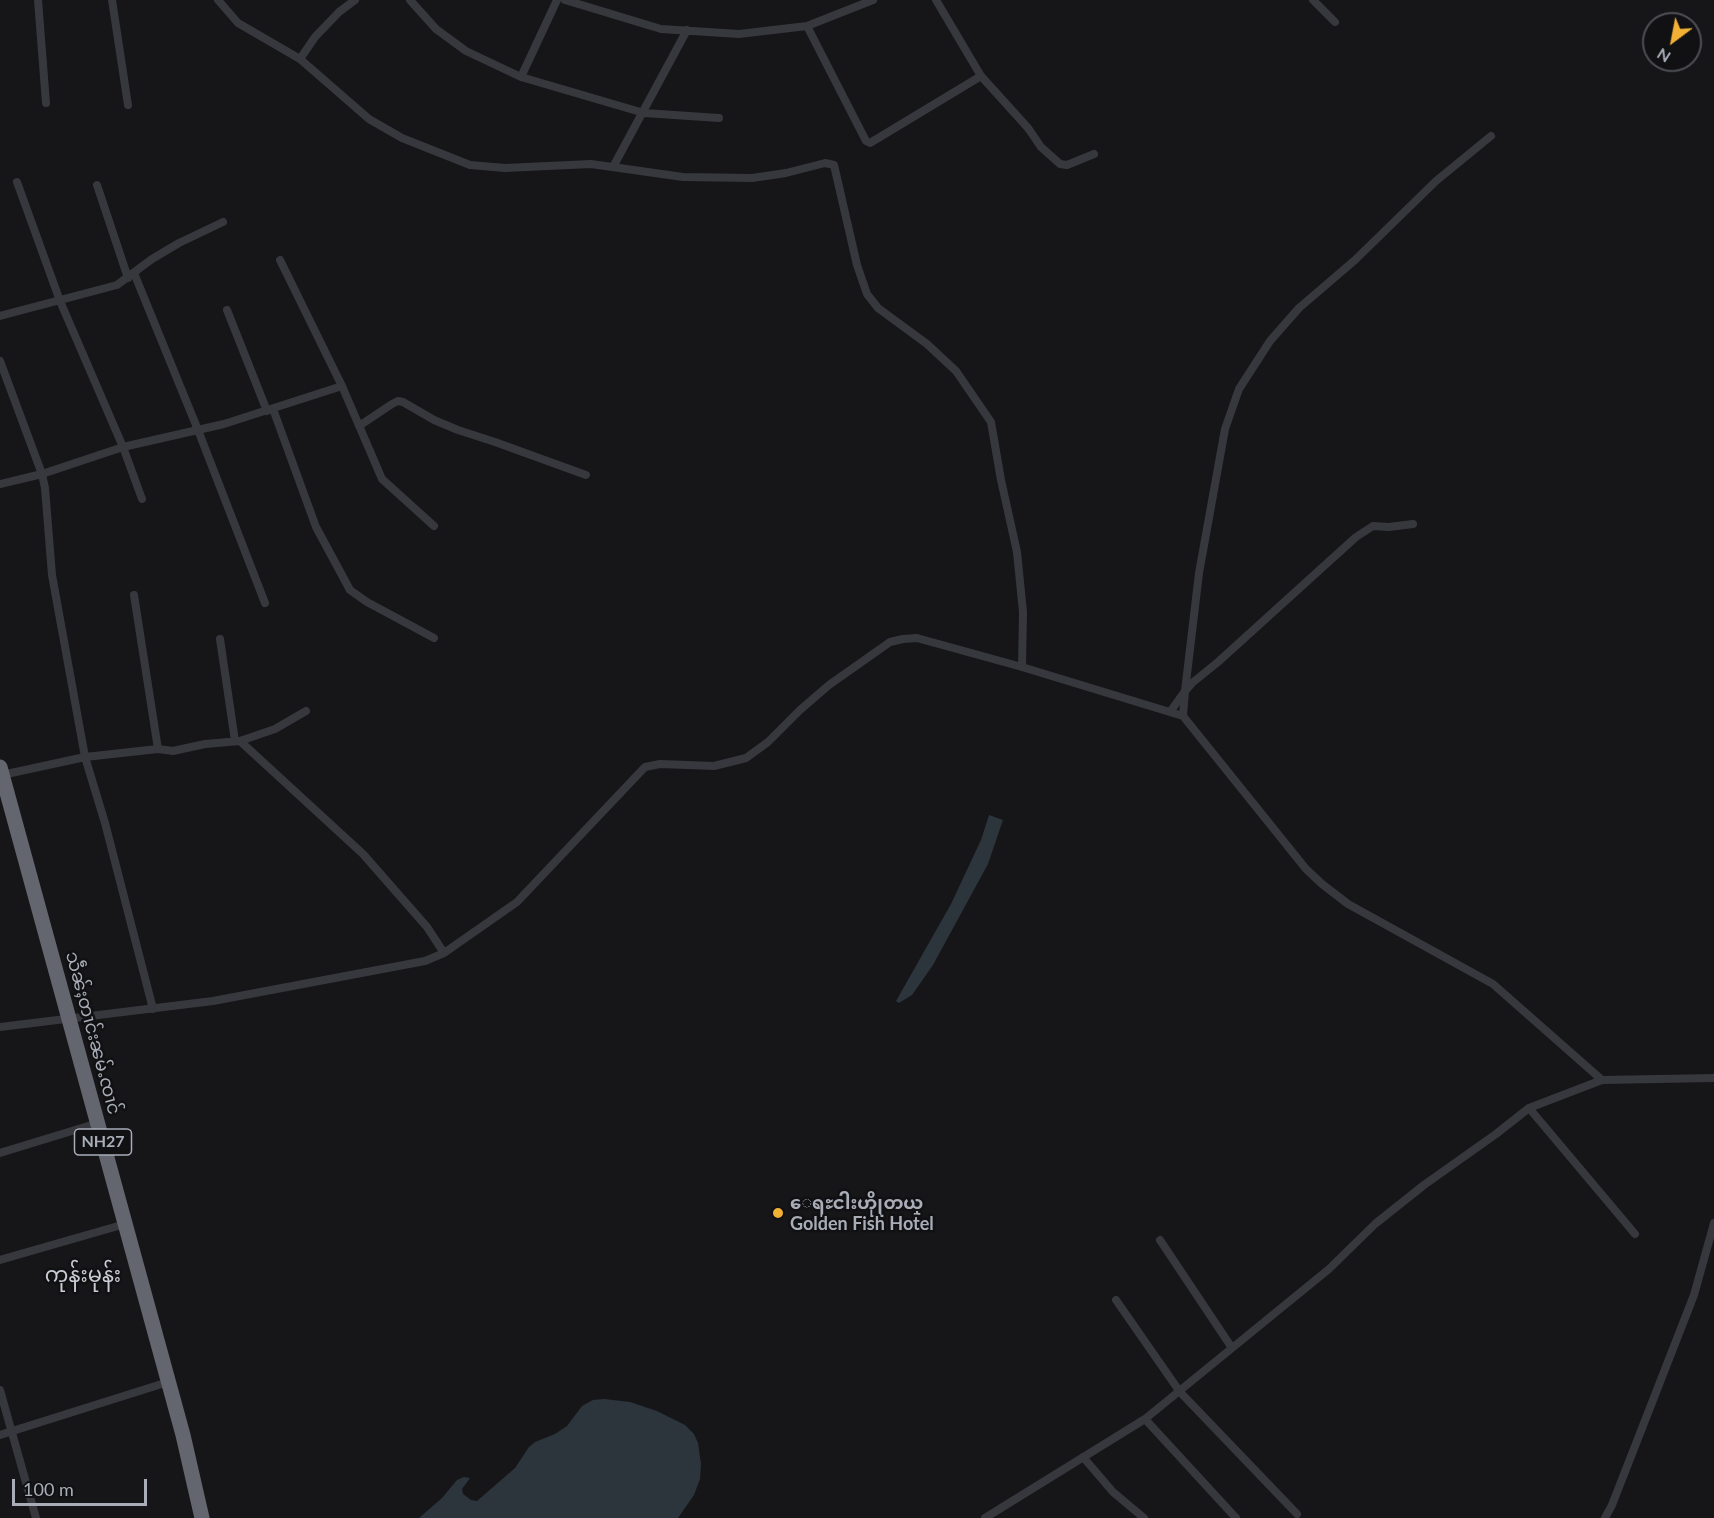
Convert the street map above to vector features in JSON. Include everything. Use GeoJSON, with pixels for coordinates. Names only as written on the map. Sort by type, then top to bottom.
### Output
{"type":"FeatureCollection","features":[{"type":"Feature","properties":{"kind":"highway","name":"သဵၼ်ႈတၢင်းၼမ်ႉၸၢင်"},"geometry":{"type":"LineString","coordinates":[[1,770],[168,1382],[202,1518]]}},
{"type":"Feature","properties":{"kind":"street"},"geometry":{"type":"LineString","coordinates":[[38,0],[46,104]]}},
{"type":"Feature","properties":{"kind":"street"},"geometry":{"type":"LineString","coordinates":[[111,0],[128,105]]}},
{"type":"Feature","properties":{"kind":"street"},"geometry":{"type":"LineString","coordinates":[[218,0],[238,23],[300,59],[369,119],[419,146],[470,165],[506,168],[591,164],[683,177],[752,178],[786,173],[825,163],[834,165],[857,265],[867,294],[878,308],[927,344],[956,372],[991,422],[1017,552],[1023,612],[1022,667]]}},
{"type":"Feature","properties":{"kind":"street"},"geometry":{"type":"LineString","coordinates":[[300,59],[315,37],[339,12],[356,0]]}},
{"type":"Feature","properties":{"kind":"street"},"geometry":{"type":"LineString","coordinates":[[410,0],[436,29],[466,51],[521,77],[644,113],[719,118]]}},
{"type":"Feature","properties":{"kind":"street"},"geometry":{"type":"LineString","coordinates":[[521,77],[557,0]]}},
{"type":"Feature","properties":{"kind":"street"},"geometry":{"type":"LineString","coordinates":[[565,0],[661,28],[739,34],[807,26],[873,0]]}},
{"type":"Feature","properties":{"kind":"street"},"geometry":{"type":"LineString","coordinates":[[936,0],[981,76],[1029,128],[1041,147],[1060,164],[1067,165],[1094,154]]}},
{"type":"Feature","properties":{"kind":"street"},"geometry":{"type":"LineString","coordinates":[[1313,0],[1335,22]]}},
{"type":"Feature","properties":{"kind":"street"},"geometry":{"type":"LineString","coordinates":[[807,26],[866,141],[870,143],[981,76]]}},
{"type":"Feature","properties":{"kind":"street"},"geometry":{"type":"LineString","coordinates":[[613,167],[687,30]]}},
{"type":"Feature","properties":{"kind":"street"},"geometry":{"type":"LineString","coordinates":[[1183,716],[1199,573],[1225,429],[1239,389],[1270,341],[1299,308],[1354,260],[1436,181],[1491,136]]}},
{"type":"Feature","properties":{"kind":"street"},"geometry":{"type":"LineString","coordinates":[[17,182],[60,301],[123,447],[142,499]]}},
{"type":"Feature","properties":{"kind":"street"},"geometry":{"type":"LineString","coordinates":[[97,185],[131,276],[198,430],[265,603]]}},
{"type":"Feature","properties":{"kind":"street"},"geometry":{"type":"LineString","coordinates":[[0,316],[117,285],[152,259],[223,222]]}},
{"type":"Feature","properties":{"kind":"street"},"geometry":{"type":"LineString","coordinates":[[280,260],[342,386],[382,479],[434,526]]}},
{"type":"Feature","properties":{"kind":"street"},"geometry":{"type":"LineString","coordinates":[[227,310],[270,410],[315,527],[350,590],[434,638]]}},
{"type":"Feature","properties":{"kind":"street"},"geometry":{"type":"LineString","coordinates":[[0,361],[42,474],[52,575],[85,757],[105,823],[153,1009]]}},
{"type":"Feature","properties":{"kind":"street"},"geometry":{"type":"LineString","coordinates":[[0,484],[42,474],[123,447],[198,430],[270,410],[342,386]]}},
{"type":"Feature","properties":{"kind":"street"},"geometry":{"type":"LineString","coordinates":[[359,426],[392,404],[398,401],[404,402],[434,420],[458,430],[586,475]]}},
{"type":"Feature","properties":{"kind":"street"},"geometry":{"type":"LineString","coordinates":[[1170,712],[1191,682],[1218,662],[1356,537],[1373,526],[1413,524]]}},
{"type":"Feature","properties":{"kind":"street"},"geometry":{"type":"LineString","coordinates":[[134,595],[158,749]]}},
{"type":"Feature","properties":{"kind":"street"},"geometry":{"type":"LineString","coordinates":[[0,1028],[213,1001],[425,961],[444,953],[517,902],[645,767],[660,764],[714,766],[746,758],[768,742],[800,710],[830,685],[890,642],[917,638],[1183,716],[1306,869],[1322,884],[1348,904],[1492,984],[1602,1080]]}},
{"type":"Feature","properties":{"kind":"street"},"geometry":{"type":"LineString","coordinates":[[220,639],[238,741],[363,854],[427,927],[444,953]]}},
{"type":"Feature","properties":{"kind":"street"},"geometry":{"type":"LineString","coordinates":[[1,770],[85,757],[158,749],[173,751],[205,744],[238,741],[275,729],[306,711]]}},
{"type":"Feature","properties":{"kind":"street"},"geometry":{"type":"LineString","coordinates":[[985,1518],[1145,1419],[1329,1269],[1375,1224],[1528,1108],[1602,1080],[1714,1078]]}},
{"type":"Feature","properties":{"kind":"street"},"geometry":{"type":"LineString","coordinates":[[1528,1108],[1635,1234]]}},
{"type":"Feature","properties":{"kind":"street"},"geometry":{"type":"LineString","coordinates":[[0,1153],[98,1123]]}},
{"type":"Feature","properties":{"kind":"street"},"geometry":{"type":"LineString","coordinates":[[1605,1518],[1694,1295],[1714,1223]]}},
{"type":"Feature","properties":{"kind":"street"},"geometry":{"type":"LineString","coordinates":[[0,1260],[125,1224]]}},
{"type":"Feature","properties":{"kind":"street"},"geometry":{"type":"LineString","coordinates":[[1160,1240],[1232,1348]]}},
{"type":"Feature","properties":{"kind":"street"},"geometry":{"type":"LineString","coordinates":[[1116,1300],[1180,1392],[1297,1514]]}},
{"type":"Feature","properties":{"kind":"street"},"geometry":{"type":"LineString","coordinates":[[0,1435],[168,1382]]}},
{"type":"Feature","properties":{"kind":"street"},"geometry":{"type":"LineString","coordinates":[[0,1390],[36,1518]]}},
{"type":"Feature","properties":{"kind":"street"},"geometry":{"type":"LineString","coordinates":[[1145,1419],[1236,1518]]}},
{"type":"Feature","properties":{"kind":"street"},"geometry":{"type":"LineString","coordinates":[[1083,1457],[1113,1492],[1144,1518]]}},
{"type":"Feature","properties":{"kind":"shaded area"},"geometry":{"type":"Polygon","coordinates":[[[989,815],[1003,820],[988,864],[933,965],[912,995],[899,1003],[896,1001],[951,904],[981,840],[989,815]]]}},
{"type":"Feature","properties":{"kind":"shaded area"},"geometry":{"type":"Polygon","coordinates":[[[593,1400],[630,1402],[657,1411],[685,1425],[694,1434],[698,1443],[701,1464],[700,1479],[694,1495],[678,1518],[419,1518],[442,1498],[457,1480],[464,1477],[470,1478],[462,1489],[463,1494],[477,1501],[515,1468],[535,1442],[567,1426],[582,1406],[593,1400]]]}},
{"type":"Feature","properties":{"kind":"place","name":"ေရႊငါးဟိုုတယ္ Golden Fish Hotel"},"geometry":{"type":"Point","coordinates":[778,1213]}},
{"type":"Feature","properties":{"kind":"district","name":"ကုန်းမုန်း"},"geometry":{"type":"Point","coordinates":[83,1275]}}]}
